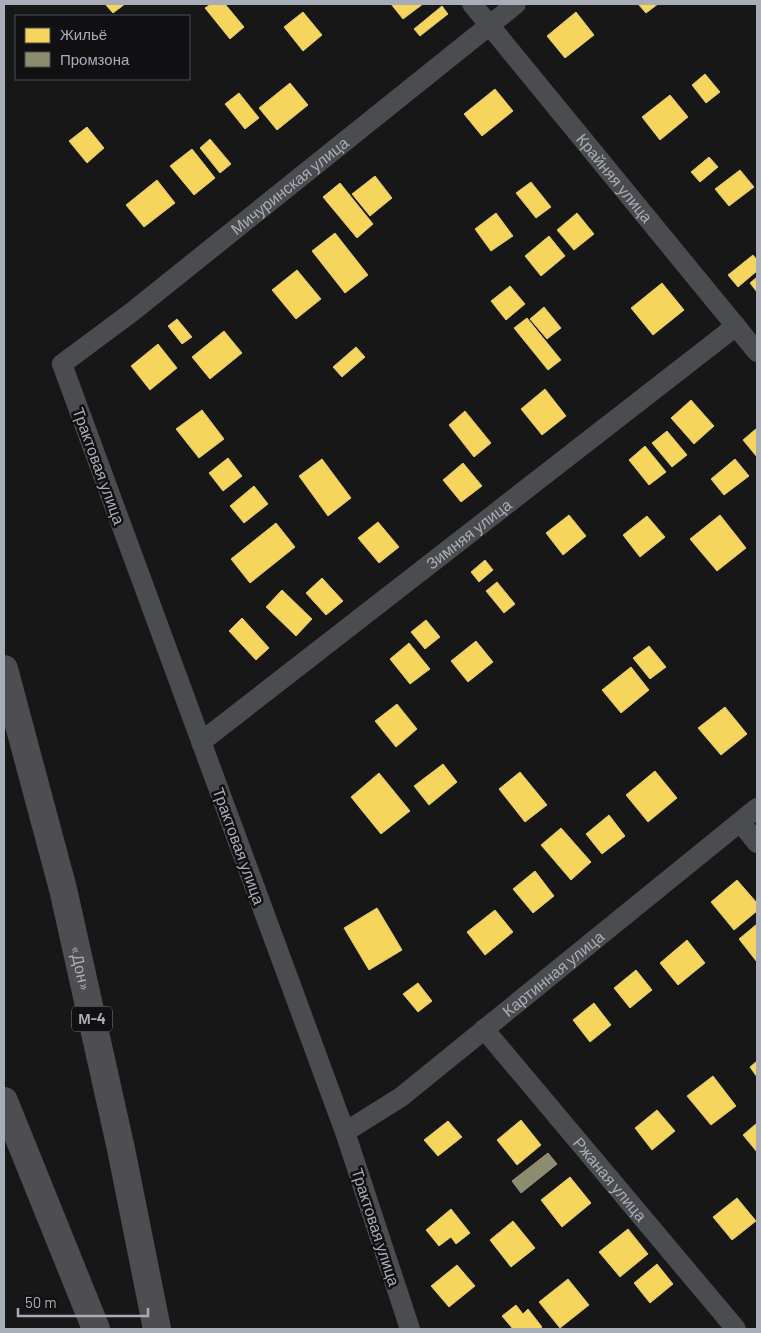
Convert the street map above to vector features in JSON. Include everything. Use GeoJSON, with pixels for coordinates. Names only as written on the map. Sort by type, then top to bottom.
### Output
{"type":"FeatureCollection","features":[{"type":"Feature","properties":{"kind":"highway","name":"«Дон»"},"geometry":{"type":"LineString","coordinates":[[5,675],[63,889],[121,1149],[157,1329]]}},
{"type":"Feature","properties":{"kind":"highway"},"geometry":{"type":"LineString","coordinates":[[4,1101],[96,1329]]}},
{"type":"Feature","properties":{"kind":"street","name":"Крайняя улица"},"geometry":{"type":"LineString","coordinates":[[472,4],[757,352]]}},
{"type":"Feature","properties":{"kind":"street","name":"Мичуринская улица"},"geometry":{"type":"LineString","coordinates":[[62,364],[132,312],[516,4]]}},
{"type":"Feature","properties":{"kind":"street","name":"Зимняя улица"},"geometry":{"type":"LineString","coordinates":[[201,742],[736,326]]}},
{"type":"Feature","properties":{"kind":"street","name":"Трактовая улица"},"geometry":{"type":"LineString","coordinates":[[62,364],[345,1132],[410,1329]]}},
{"type":"Feature","properties":{"kind":"street","name":"Картинная улица"},"geometry":{"type":"LineString","coordinates":[[345,1132],[401,1097],[757,808]]}},
{"type":"Feature","properties":{"kind":"street"},"geometry":{"type":"LineString","coordinates":[[740,822],[757,843]]}},
{"type":"Feature","properties":{"kind":"street","name":"Ржаная улица"},"geometry":{"type":"LineString","coordinates":[[484,1029],[736,1329]]}},
{"type":"Feature","properties":{"kind":"building: Жильё"},"geometry":{"type":"Polygon","coordinates":[[[105,4],[125,4],[113,13],[105,4]]]}},
{"type":"Feature","properties":{"kind":"building: Жильё"},"geometry":{"type":"Polygon","coordinates":[[[211,4],[225,4],[244,27],[230,39],[205,8],[211,4]]]}},
{"type":"Feature","properties":{"kind":"building: Жильё"},"geometry":{"type":"Polygon","coordinates":[[[391,4],[423,4],[403,19],[391,4]]]}},
{"type":"Feature","properties":{"kind":"building: Жильё"},"geometry":{"type":"Polygon","coordinates":[[[638,4],[658,4],[646,13],[638,4]]]}},
{"type":"Feature","properties":{"kind":"building: Жильё"},"geometry":{"type":"Polygon","coordinates":[[[442,6],[448,14],[420,36],[414,29],[442,6]]]}},
{"type":"Feature","properties":{"kind":"building: Жильё"},"geometry":{"type":"Polygon","coordinates":[[[303,12],[322,35],[303,51],[284,27],[303,12]]]}},
{"type":"Feature","properties":{"kind":"building: Жильё"},"geometry":{"type":"Polygon","coordinates":[[[576,12],[594,35],[565,58],[547,36],[576,12]]]}},
{"type":"Feature","properties":{"kind":"building: Жильё"},"geometry":{"type":"Polygon","coordinates":[[[705,74],[720,92],[706,103],[692,85],[705,74]]]}},
{"type":"Feature","properties":{"kind":"building: Жильё"},"geometry":{"type":"Polygon","coordinates":[[[290,83],[308,105],[277,130],[259,108],[290,83]]]}},
{"type":"Feature","properties":{"kind":"building: Жильё"},"geometry":{"type":"Polygon","coordinates":[[[495,89],[513,111],[482,136],[464,114],[495,89]]]}},
{"type":"Feature","properties":{"kind":"building: Жильё"},"geometry":{"type":"Polygon","coordinates":[[[239,93],[259,118],[245,129],[225,104],[239,93]]]}},
{"type":"Feature","properties":{"kind":"building: Жильё"},"geometry":{"type":"Polygon","coordinates":[[[670,95],[688,117],[660,140],[642,117],[670,95]]]}},
{"type":"Feature","properties":{"kind":"building: Жильё"},"geometry":{"type":"Polygon","coordinates":[[[87,127],[104,148],[87,163],[69,141],[87,127]]]}},
{"type":"Feature","properties":{"kind":"building: Жильё"},"geometry":{"type":"Polygon","coordinates":[[[210,139],[231,164],[220,173],[200,148],[210,139]]]}},
{"type":"Feature","properties":{"kind":"building: Жильё"},"geometry":{"type":"Polygon","coordinates":[[[192,149],[215,178],[194,195],[170,166],[192,149]]]}},
{"type":"Feature","properties":{"kind":"building: Жильё"},"geometry":{"type":"Polygon","coordinates":[[[709,157],[718,167],[700,182],[691,172],[709,157]]]}},
{"type":"Feature","properties":{"kind":"building: Жильё"},"geometry":{"type":"Polygon","coordinates":[[[740,170],[754,187],[729,206],[715,189],[740,170]]]}},
{"type":"Feature","properties":{"kind":"building: Жильё"},"geometry":{"type":"Polygon","coordinates":[[[375,176],[392,198],[370,216],[352,194],[375,176]]]}},
{"type":"Feature","properties":{"kind":"building: Жильё"},"geometry":{"type":"Polygon","coordinates":[[[157,180],[175,203],[144,227],[126,205],[157,180]]]}},
{"type":"Feature","properties":{"kind":"building: Жильё"},"geometry":{"type":"Polygon","coordinates":[[[531,182],[551,207],[536,218],[516,193],[531,182]]]}},
{"type":"Feature","properties":{"kind":"building: Жильё"},"geometry":{"type":"Polygon","coordinates":[[[340,183],[373,224],[357,238],[323,197],[340,183]]]}},
{"type":"Feature","properties":{"kind":"building: Жильё"},"geometry":{"type":"Polygon","coordinates":[[[496,213],[513,236],[491,251],[475,229],[496,213]]]}},
{"type":"Feature","properties":{"kind":"building: Жильё"},"geometry":{"type":"Polygon","coordinates":[[[577,213],[594,234],[574,250],[557,230],[577,213]]]}},
{"type":"Feature","properties":{"kind":"building: Жильё"},"geometry":{"type":"Polygon","coordinates":[[[335,233],[368,275],[345,293],[312,251],[335,233]]]}},
{"type":"Feature","properties":{"kind":"building: Жильё"},"geometry":{"type":"Polygon","coordinates":[[[549,236],[565,256],[541,276],[525,256],[549,236]]]}},
{"type":"Feature","properties":{"kind":"building: Жильё"},"geometry":{"type":"Polygon","coordinates":[[[753,255],[757,260],[757,271],[738,287],[728,275],[753,255]]]}},
{"type":"Feature","properties":{"kind":"building: Жильё"},"geometry":{"type":"Polygon","coordinates":[[[297,270],[321,299],[296,319],[272,290],[297,270]]]}},
{"type":"Feature","properties":{"kind":"building: Жильё"},"geometry":{"type":"Polygon","coordinates":[[[757,277],[757,292],[750,283],[757,277]]]}},
{"type":"Feature","properties":{"kind":"building: Жильё"},"geometry":{"type":"Polygon","coordinates":[[[662,283],[684,310],[653,335],[631,308],[662,283]]]}},
{"type":"Feature","properties":{"kind":"building: Жильё"},"geometry":{"type":"Polygon","coordinates":[[[510,286],[525,304],[506,320],[491,301],[510,286]]]}},
{"type":"Feature","properties":{"kind":"building: Жильё"},"geometry":{"type":"Polygon","coordinates":[[[544,307],[561,328],[547,339],[530,319],[544,307]]]}},
{"type":"Feature","properties":{"kind":"building: Жильё"},"geometry":{"type":"Polygon","coordinates":[[[527,318],[561,360],[548,370],[514,328],[527,318]]]}},
{"type":"Feature","properties":{"kind":"building: Жильё"},"geometry":{"type":"Polygon","coordinates":[[[177,319],[192,337],[182,344],[168,326],[177,319]]]}},
{"type":"Feature","properties":{"kind":"building: Жильё"},"geometry":{"type":"Polygon","coordinates":[[[224,331],[242,353],[210,379],[192,357],[224,331]]]}},
{"type":"Feature","properties":{"kind":"building: Жильё"},"geometry":{"type":"Polygon","coordinates":[[[158,344],[177,368],[150,390],[131,366],[158,344]]]}},
{"type":"Feature","properties":{"kind":"building: Жильё"},"geometry":{"type":"Polygon","coordinates":[[[356,347],[365,357],[342,377],[333,367],[356,347]]]}},
{"type":"Feature","properties":{"kind":"building: Жильё"},"geometry":{"type":"Polygon","coordinates":[[[545,389],[566,416],[542,435],[521,409],[545,389]]]}},
{"type":"Feature","properties":{"kind":"building: Жильё"},"geometry":{"type":"Polygon","coordinates":[[[691,400],[714,426],[694,444],[671,418],[691,400]]]}},
{"type":"Feature","properties":{"kind":"building: Жильё"},"geometry":{"type":"Polygon","coordinates":[[[202,410],[224,439],[199,458],[176,429],[202,410]]]}},
{"type":"Feature","properties":{"kind":"building: Жильё"},"geometry":{"type":"Polygon","coordinates":[[[465,411],[491,443],[474,457],[449,425],[465,411]]]}},
{"type":"Feature","properties":{"kind":"building: Жильё"},"geometry":{"type":"Polygon","coordinates":[[[757,428],[757,457],[743,440],[757,428]]]}},
{"type":"Feature","properties":{"kind":"building: Жильё"},"geometry":{"type":"Polygon","coordinates":[[[667,431],[687,455],[672,467],[652,443],[667,431]]]}},
{"type":"Feature","properties":{"kind":"building: Жильё"},"geometry":{"type":"Polygon","coordinates":[[[645,446],[666,472],[649,485],[629,460],[645,446]]]}},
{"type":"Feature","properties":{"kind":"building: Жильё"},"geometry":{"type":"Polygon","coordinates":[[[228,458],[242,476],[223,491],[209,473],[228,458]]]}},
{"type":"Feature","properties":{"kind":"building: Жильё"},"geometry":{"type":"Polygon","coordinates":[[[322,459],[351,498],[328,516],[299,476],[322,459]]]}},
{"type":"Feature","properties":{"kind":"building: Жильё"},"geometry":{"type":"Polygon","coordinates":[[[735,459],[749,476],[724,495],[711,479],[735,459]]]}},
{"type":"Feature","properties":{"kind":"building: Жильё"},"geometry":{"type":"Polygon","coordinates":[[[463,463],[482,486],[461,502],[443,480],[463,463]]]}},
{"type":"Feature","properties":{"kind":"building: Жильё"},"geometry":{"type":"Polygon","coordinates":[[[254,486],[268,504],[244,523],[230,506],[254,486]]]}},
{"type":"Feature","properties":{"kind":"building: Жильё"},"geometry":{"type":"Polygon","coordinates":[[[569,515],[586,536],[563,555],[546,533],[569,515]]]}},
{"type":"Feature","properties":{"kind":"building: Жильё"},"geometry":{"type":"Polygon","coordinates":[[[720,515],[746,548],[717,571],[690,539],[720,515]]]}},
{"type":"Feature","properties":{"kind":"building: Жильё"},"geometry":{"type":"Polygon","coordinates":[[[647,516],[665,537],[640,557],[623,535],[647,516]]]}},
{"type":"Feature","properties":{"kind":"building: Жильё"},"geometry":{"type":"Polygon","coordinates":[[[378,522],[399,547],[379,563],[358,538],[378,522]]]}},
{"type":"Feature","properties":{"kind":"building: Жильё"},"geometry":{"type":"Polygon","coordinates":[[[276,523],[295,547],[250,583],[231,559],[276,523]]]}},
{"type":"Feature","properties":{"kind":"building: Жильё"},"geometry":{"type":"Polygon","coordinates":[[[485,560],[493,570],[479,582],[471,572],[485,560]]]}},
{"type":"Feature","properties":{"kind":"building: Жильё"},"geometry":{"type":"Polygon","coordinates":[[[322,578],[343,601],[326,615],[306,593],[322,578]]]}},
{"type":"Feature","properties":{"kind":"building: Жильё"},"geometry":{"type":"Polygon","coordinates":[[[497,582],[515,604],[504,613],[486,591],[497,582]]]}},
{"type":"Feature","properties":{"kind":"building: Жильё"},"geometry":{"type":"Polygon","coordinates":[[[282,590],[312,619],[296,636],[266,607],[282,590]]]}},
{"type":"Feature","properties":{"kind":"building: Жильё"},"geometry":{"type":"Polygon","coordinates":[[[242,618],[269,648],[256,660],[229,631],[242,618]]]}},
{"type":"Feature","properties":{"kind":"building: Жильё"},"geometry":{"type":"Polygon","coordinates":[[[426,620],[440,637],[425,649],[411,632],[426,620]]]}},
{"type":"Feature","properties":{"kind":"building: Жильё"},"geometry":{"type":"Polygon","coordinates":[[[476,641],[493,662],[468,682],[451,661],[476,641]]]}},
{"type":"Feature","properties":{"kind":"building: Жильё"},"geometry":{"type":"Polygon","coordinates":[[[409,643],[430,669],[410,684],[390,659],[409,643]]]}},
{"type":"Feature","properties":{"kind":"building: Жильё"},"geometry":{"type":"Polygon","coordinates":[[[649,646],[666,667],[650,679],[633,658],[649,646]]]}},
{"type":"Feature","properties":{"kind":"building: Жильё"},"geometry":{"type":"Polygon","coordinates":[[[631,667],[649,690],[621,713],[602,690],[631,667]]]}},
{"type":"Feature","properties":{"kind":"building: Жильё"},"geometry":{"type":"Polygon","coordinates":[[[397,704],[417,729],[396,747],[375,721],[397,704]]]}},
{"type":"Feature","properties":{"kind":"building: Жильё"},"geometry":{"type":"Polygon","coordinates":[[[725,707],[747,734],[721,755],[698,728],[725,707]]]}},
{"type":"Feature","properties":{"kind":"building: Жильё"},"geometry":{"type":"Polygon","coordinates":[[[443,764],[457,782],[429,805],[414,786],[443,764]]]}},
{"type":"Feature","properties":{"kind":"building: Жильё"},"geometry":{"type":"Polygon","coordinates":[[[655,771],[677,798],[648,822],[626,795],[655,771]]]}},
{"type":"Feature","properties":{"kind":"building: Жильё"},"geometry":{"type":"Polygon","coordinates":[[[520,772],[547,805],[525,822],[499,789],[520,772]]]}},
{"type":"Feature","properties":{"kind":"building: Жильё"},"geometry":{"type":"Polygon","coordinates":[[[379,773],[410,811],[381,834],[351,797],[379,773]]]}},
{"type":"Feature","properties":{"kind":"building: Жильё"},"geometry":{"type":"Polygon","coordinates":[[[609,815],[625,836],[602,854],[586,834],[609,815]]]}},
{"type":"Feature","properties":{"kind":"building: Жильё"},"geometry":{"type":"Polygon","coordinates":[[[561,828],[591,862],[571,880],[541,845],[561,828]]]}},
{"type":"Feature","properties":{"kind":"building: Жильё"},"geometry":{"type":"Polygon","coordinates":[[[535,871],[554,896],[533,913],[513,889],[535,871]]]}},
{"type":"Feature","properties":{"kind":"building: Жильё"},"geometry":{"type":"Polygon","coordinates":[[[737,880],[757,903],[757,911],[734,930],[711,902],[737,880]]]}},
{"type":"Feature","properties":{"kind":"building: Жильё"},"geometry":{"type":"Polygon","coordinates":[[[377,908],[402,950],[369,970],[344,928],[377,908]]]}},
{"type":"Feature","properties":{"kind":"building: Жильё"},"geometry":{"type":"Polygon","coordinates":[[[495,910],[513,932],[485,955],[467,932],[495,910]]]}},
{"type":"Feature","properties":{"kind":"building: Жильё"},"geometry":{"type":"Polygon","coordinates":[[[757,924],[757,962],[739,939],[757,924]]]}},
{"type":"Feature","properties":{"kind":"building: Жильё"},"geometry":{"type":"Polygon","coordinates":[[[687,940],[705,963],[678,985],[660,963],[687,940]]]}},
{"type":"Feature","properties":{"kind":"building: Жильё"},"geometry":{"type":"Polygon","coordinates":[[[636,970],[652,990],[630,1008],[614,988],[636,970]]]}},
{"type":"Feature","properties":{"kind":"building: Жильё"},"geometry":{"type":"Polygon","coordinates":[[[418,983],[432,1001],[418,1012],[403,994],[418,983]]]}},
{"type":"Feature","properties":{"kind":"building: Жильё"},"geometry":{"type":"Polygon","coordinates":[[[594,1003],[611,1025],[590,1042],[573,1020],[594,1003]]]}},
{"type":"Feature","properties":{"kind":"building: Жильё"},"geometry":{"type":"Polygon","coordinates":[[[757,1061],[757,1077],[750,1067],[757,1061]]]}},
{"type":"Feature","properties":{"kind":"building: Жильё"},"geometry":{"type":"Polygon","coordinates":[[[713,1076],[736,1106],[711,1125],[687,1096],[713,1076]]]}},
{"type":"Feature","properties":{"kind":"building: Жильё"},"geometry":{"type":"Polygon","coordinates":[[[657,1110],[675,1131],[652,1150],[635,1128],[657,1110]]]}},
{"type":"Feature","properties":{"kind":"building: Жильё"},"geometry":{"type":"Polygon","coordinates":[[[521,1120],[541,1145],[517,1165],[497,1140],[521,1120]]]}},
{"type":"Feature","properties":{"kind":"building: Жильё"},"geometry":{"type":"Polygon","coordinates":[[[448,1121],[462,1137],[438,1156],[424,1140],[448,1121]]]}},
{"type":"Feature","properties":{"kind":"building: Жильё"},"geometry":{"type":"Polygon","coordinates":[[[757,1123],[757,1152],[743,1135],[757,1123]]]}},
{"type":"Feature","properties":{"kind":"building: Жильё"},"geometry":{"type":"Polygon","coordinates":[[[570,1177],[591,1203],[562,1227],[541,1200],[570,1177]]]}},
{"type":"Feature","properties":{"kind":"building: Жильё"},"geometry":{"type":"Polygon","coordinates":[[[737,1198],[756,1221],[732,1240],[713,1217],[737,1198]]]}},
{"type":"Feature","properties":{"kind":"building: Жильё"},"geometry":{"type":"Polygon","coordinates":[[[451,1209],[470,1233],[456,1244],[451,1237],[439,1246],[426,1230],[451,1209]]]}},
{"type":"Feature","properties":{"kind":"building: Жильё"},"geometry":{"type":"Polygon","coordinates":[[[513,1221],[535,1248],[511,1267],[490,1240],[513,1221]]]}},
{"type":"Feature","properties":{"kind":"building: Жильё"},"geometry":{"type":"Polygon","coordinates":[[[628,1229],[648,1254],[620,1277],[599,1252],[628,1229]]]}},
{"type":"Feature","properties":{"kind":"building: Жильё"},"geometry":{"type":"Polygon","coordinates":[[[657,1264],[673,1284],[650,1303],[634,1283],[657,1264]]]}},
{"type":"Feature","properties":{"kind":"building: Жильё"},"geometry":{"type":"Polygon","coordinates":[[[457,1265],[475,1286],[449,1307],[431,1286],[457,1265]]]}},
{"type":"Feature","properties":{"kind":"building: Жильё"},"geometry":{"type":"Polygon","coordinates":[[[568,1279],[589,1305],[560,1328],[539,1302],[568,1279]]]}},
{"type":"Feature","properties":{"kind":"building: Жильё"},"geometry":{"type":"Polygon","coordinates":[[[516,1305],[523,1314],[528,1309],[542,1327],[539,1329],[513,1329],[502,1316],[516,1305]]]}},
{"type":"Feature","properties":{"kind":"building: Промзона"},"geometry":{"type":"Polygon","coordinates":[[[548,1153],[557,1164],[521,1193],[512,1181],[548,1153]]]}}]}
